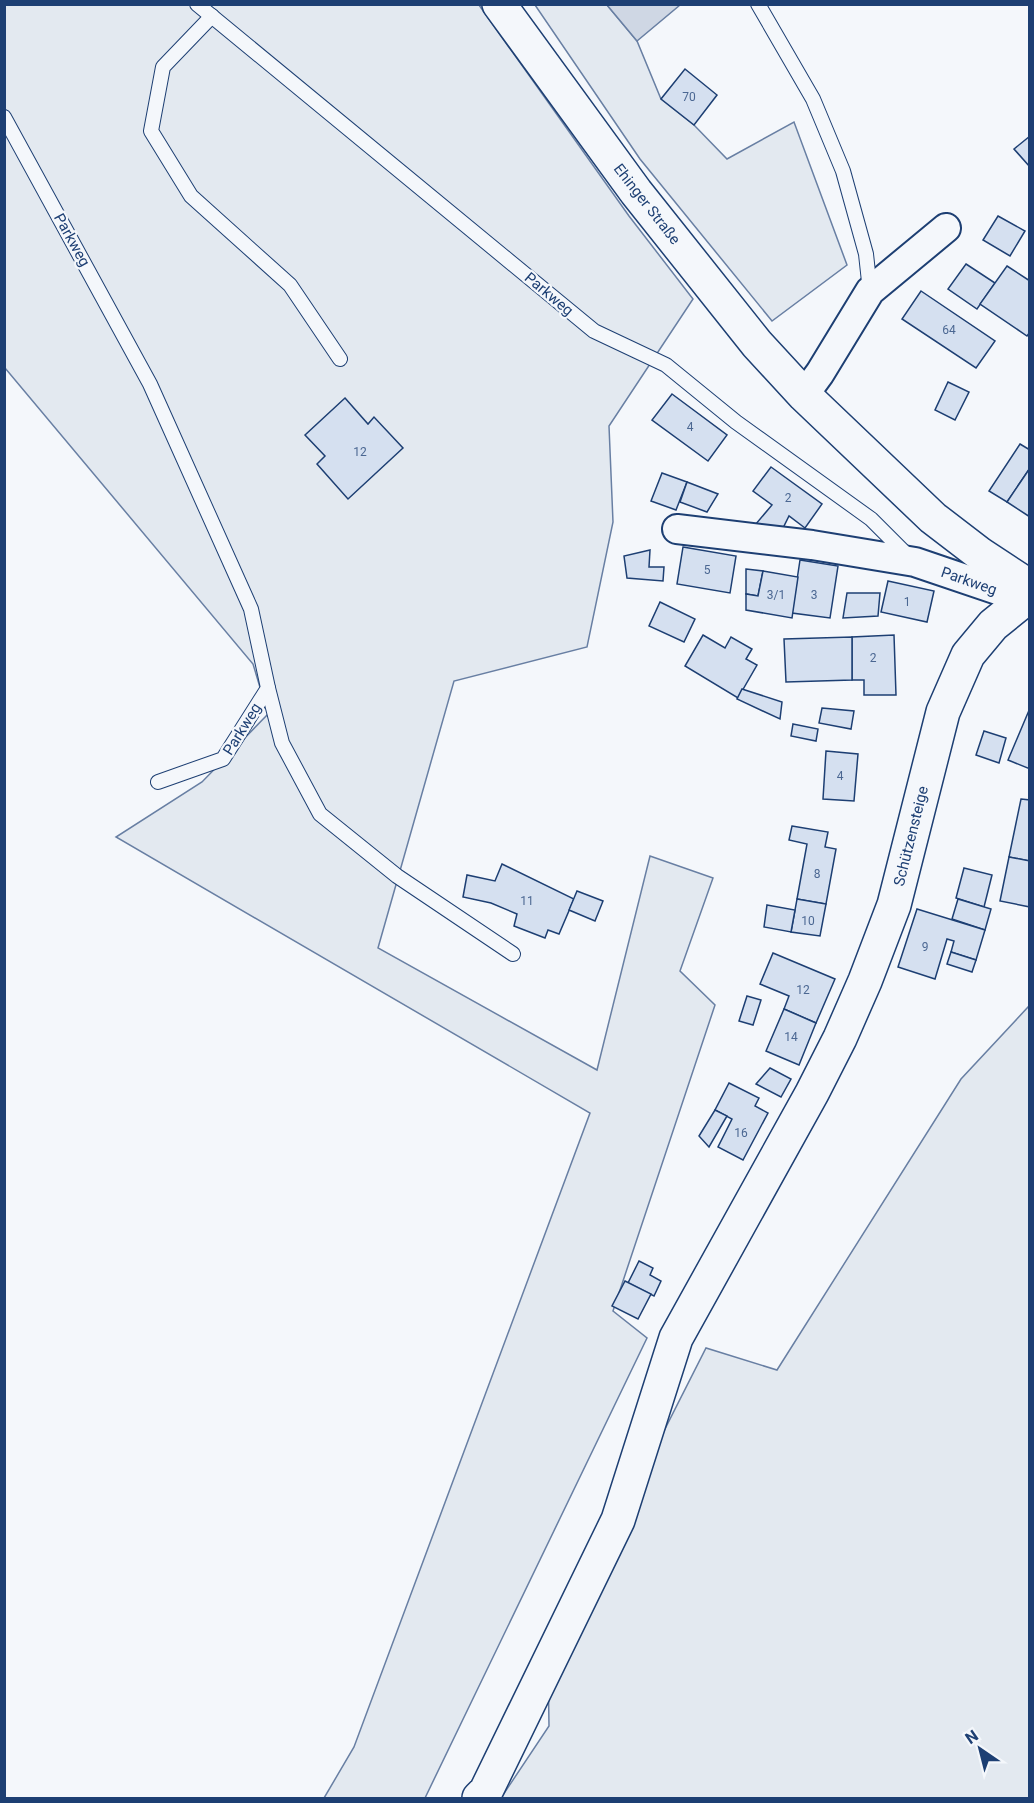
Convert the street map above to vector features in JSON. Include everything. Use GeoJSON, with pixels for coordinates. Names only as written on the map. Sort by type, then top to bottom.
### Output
{"type":"FeatureCollection","features":[{"type":"Feature","properties":{"kind":"street","name":"Ehinger Straße"},"geometry":{"type":"LineString","coordinates":[[499,4],[636,192],[758,344],[804,396],[933,518],[1028,594]]}},
{"type":"Feature","properties":{"kind":"street"},"geometry":{"type":"LineString","coordinates":[[804,396],[820,374],[870,291],[946,228]]}},
{"type":"Feature","properties":{"kind":"street","name":"Parkweg"},"geometry":{"type":"LineString","coordinates":[[676,529],[812,545],[915,562],[1028,594]]}},
{"type":"Feature","properties":{"kind":"street","name":"Schützensteige"},"geometry":{"type":"LineString","coordinates":[[479,1798],[486,1791],[618,1520],[676,1338],[812,1093],[865,981],[894,905],[943,712],[968,655],[993,625],[1028,594]]}},
{"type":"Feature","properties":{"kind":"lane","name":"Parkweg"},"geometry":{"type":"LineString","coordinates":[[197,4],[594,331],[666,365],[736,422],[871,519],[915,562]]}},
{"type":"Feature","properties":{"kind":"lane"},"geometry":{"type":"LineString","coordinates":[[758,4],[813,99],[843,171],[866,254],[870,291]]}},
{"type":"Feature","properties":{"kind":"lane"},"geometry":{"type":"LineString","coordinates":[[212,16],[163,67],[151,131],[191,196],[290,285],[340,358]]}},
{"type":"Feature","properties":{"kind":"lane","name":"Parkweg"},"geometry":{"type":"LineString","coordinates":[[4,117],[150,384],[251,609],[268,688],[224,759],[158,782]]}},
{"type":"Feature","properties":{"kind":"lane"},"geometry":{"type":"LineString","coordinates":[[268,688],[282,743],[320,814],[397,876],[513,954]]}},
{"type":"Feature","properties":{"kind":"shaded area"},"geometry":{"type":"Polygon","coordinates":[[[4,5],[479,5],[629,216],[693,299],[609,426],[613,522],[587,647],[454,681],[378,948],[597,1070],[650,856],[713,878],[680,971],[715,1005],[613,1311],[647,1338],[425,1798],[324,1798],[354,1747],[590,1113],[116,837],[202,782],[268,714],[253,664],[5,368],[4,5]]]}},
{"type":"Feature","properties":{"kind":"shaded area"},"geometry":{"type":"Polygon","coordinates":[[[535,5],[607,5],[637,41],[661,99],[694,125],[727,159],[794,122],[847,265],[772,321],[640,159],[535,5]]]}},
{"type":"Feature","properties":{"kind":"shaded area"},"geometry":{"type":"Polygon","coordinates":[[[607,5],[680,5],[637,41],[607,5]]]}},
{"type":"Feature","properties":{"kind":"shaded area"},"geometry":{"type":"Polygon","coordinates":[[[1029,1006],[1029,1798],[501,1798],[549,1726],[548,1660],[706,1348],[777,1370],[961,1079],[1029,1006]]]}},
{"type":"Feature","properties":{"kind":"building"},"geometry":{"type":"Polygon","coordinates":[[[685,69],[717,95],[694,125],[661,99],[685,69]]]}},
{"type":"Feature","properties":{"kind":"building"},"geometry":{"type":"Polygon","coordinates":[[[1030,136],[1030,167],[1014,149],[1030,136]]]}},
{"type":"Feature","properties":{"kind":"building"},"geometry":{"type":"Polygon","coordinates":[[[998,216],[1025,231],[1010,256],[983,240],[998,216]]]}},
{"type":"Feature","properties":{"kind":"building"},"geometry":{"type":"Polygon","coordinates":[[[966,264],[995,283],[977,309],[948,289],[966,264]]]}},
{"type":"Feature","properties":{"kind":"building"},"geometry":{"type":"Polygon","coordinates":[[[1007,266],[1030,281],[1030,332],[1027,336],[980,304],[1007,266]]]}},
{"type":"Feature","properties":{"kind":"building"},"geometry":{"type":"Polygon","coordinates":[[[921,291],[995,341],[976,368],[902,319],[921,291]]]}},
{"type":"Feature","properties":{"kind":"building"},"geometry":{"type":"Polygon","coordinates":[[[948,382],[969,392],[955,420],[935,410],[948,382]]]}},
{"type":"Feature","properties":{"kind":"building"},"geometry":{"type":"Polygon","coordinates":[[[672,394],[727,435],[708,461],[652,420],[672,394]]]}},
{"type":"Feature","properties":{"kind":"building"},"geometry":{"type":"Polygon","coordinates":[[[345,398],[368,424],[374,417],[403,448],[348,499],[317,464],[325,456],[305,435],[345,398]]]}},
{"type":"Feature","properties":{"kind":"building"},"geometry":{"type":"Polygon","coordinates":[[[1020,444],[1030,450],[1030,468],[1007,502],[989,491],[1020,444]]]}},
{"type":"Feature","properties":{"kind":"building"},"geometry":{"type":"Polygon","coordinates":[[[771,467],[822,504],[805,528],[789,516],[781,532],[755,525],[772,505],[753,491],[771,467]]]}},
{"type":"Feature","properties":{"kind":"building"},"geometry":{"type":"Polygon","coordinates":[[[1030,468],[1030,517],[1007,502],[1030,468]]]}},
{"type":"Feature","properties":{"kind":"building"},"geometry":{"type":"Polygon","coordinates":[[[662,473],[687,482],[676,510],[651,501],[662,473]]]}},
{"type":"Feature","properties":{"kind":"building"},"geometry":{"type":"Polygon","coordinates":[[[687,482],[718,494],[707,512],[680,502],[687,482]]]}},
{"type":"Feature","properties":{"kind":"building"},"geometry":{"type":"Polygon","coordinates":[[[683,547],[736,556],[730,593],[677,584],[683,547]]]}},
{"type":"Feature","properties":{"kind":"building"},"geometry":{"type":"Polygon","coordinates":[[[650,550],[649,567],[664,567],[663,581],[627,578],[624,556],[650,550]]]}},
{"type":"Feature","properties":{"kind":"building"},"geometry":{"type":"Polygon","coordinates":[[[800,560],[838,566],[830,618],[792,613],[800,560]]]}},
{"type":"Feature","properties":{"kind":"building"},"geometry":{"type":"Polygon","coordinates":[[[746,569],[763,571],[758,596],[746,594],[746,569]]]}},
{"type":"Feature","properties":{"kind":"building"},"geometry":{"type":"Polygon","coordinates":[[[763,571],[798,577],[792,618],[746,610],[746,594],[758,596],[763,571]]]}},
{"type":"Feature","properties":{"kind":"building"},"geometry":{"type":"Polygon","coordinates":[[[888,581],[934,591],[927,622],[881,612],[888,581]]]}},
{"type":"Feature","properties":{"kind":"building"},"geometry":{"type":"Polygon","coordinates":[[[847,593],[880,593],[878,616],[843,618],[847,593]]]}},
{"type":"Feature","properties":{"kind":"building"},"geometry":{"type":"Polygon","coordinates":[[[660,602],[695,619],[684,642],[649,626],[660,602]]]}},
{"type":"Feature","properties":{"kind":"building"},"geometry":{"type":"Polygon","coordinates":[[[703,635],[725,648],[731,637],[752,649],[746,659],[757,665],[738,698],[685,666],[703,635]]]}},
{"type":"Feature","properties":{"kind":"building"},"geometry":{"type":"Polygon","coordinates":[[[894,635],[896,695],[864,695],[864,680],[852,680],[852,637],[894,635]]]}},
{"type":"Feature","properties":{"kind":"building"},"geometry":{"type":"Polygon","coordinates":[[[852,637],[852,680],[786,682],[784,639],[852,637]]]}},
{"type":"Feature","properties":{"kind":"building"},"geometry":{"type":"Polygon","coordinates":[[[742,689],[782,702],[780,719],[737,699],[742,689]]]}},
{"type":"Feature","properties":{"kind":"building"},"geometry":{"type":"Polygon","coordinates":[[[822,708],[854,711],[851,729],[819,723],[822,708]]]}},
{"type":"Feature","properties":{"kind":"building"},"geometry":{"type":"Polygon","coordinates":[[[1030,708],[1030,769],[1008,760],[1030,708]]]}},
{"type":"Feature","properties":{"kind":"building"},"geometry":{"type":"Polygon","coordinates":[[[793,724],[818,729],[816,741],[791,736],[793,724]]]}},
{"type":"Feature","properties":{"kind":"building"},"geometry":{"type":"Polygon","coordinates":[[[984,731],[1006,738],[999,763],[976,755],[984,731]]]}},
{"type":"Feature","properties":{"kind":"building"},"geometry":{"type":"Polygon","coordinates":[[[826,751],[858,754],[854,801],[823,799],[826,751]]]}},
{"type":"Feature","properties":{"kind":"building"},"geometry":{"type":"Polygon","coordinates":[[[1021,799],[1030,800],[1030,861],[1009,857],[1021,799]]]}},
{"type":"Feature","properties":{"kind":"building"},"geometry":{"type":"Polygon","coordinates":[[[792,826],[828,832],[825,847],[836,849],[826,904],[797,899],[807,844],[789,840],[792,826]]]}},
{"type":"Feature","properties":{"kind":"building"},"geometry":{"type":"Polygon","coordinates":[[[1009,857],[1030,861],[1030,907],[1000,901],[1009,857]]]}},
{"type":"Feature","properties":{"kind":"building"},"geometry":{"type":"Polygon","coordinates":[[[502,864],[574,899],[559,934],[548,930],[545,938],[514,926],[517,914],[491,903],[463,897],[467,875],[495,881],[502,864]]]}},
{"type":"Feature","properties":{"kind":"building"},"geometry":{"type":"Polygon","coordinates":[[[964,868],[992,875],[984,907],[956,898],[964,868]]]}},
{"type":"Feature","properties":{"kind":"building"},"geometry":{"type":"Polygon","coordinates":[[[577,891],[603,901],[595,921],[569,910],[577,891]]]}},
{"type":"Feature","properties":{"kind":"building"},"geometry":{"type":"Polygon","coordinates":[[[797,899],[826,904],[820,936],[791,932],[797,899]]]}},
{"type":"Feature","properties":{"kind":"building"},"geometry":{"type":"Polygon","coordinates":[[[958,899],[991,909],[985,930],[952,919],[958,899]]]}},
{"type":"Feature","properties":{"kind":"building"},"geometry":{"type":"Polygon","coordinates":[[[767,905],[795,910],[791,932],[764,927],[767,905]]]}},
{"type":"Feature","properties":{"kind":"building"},"geometry":{"type":"Polygon","coordinates":[[[917,909],[985,930],[976,960],[951,952],[954,941],[947,939],[935,979],[898,967],[917,909]]]}},
{"type":"Feature","properties":{"kind":"building"},"geometry":{"type":"Polygon","coordinates":[[[951,952],[976,960],[972,972],[947,964],[951,952]]]}},
{"type":"Feature","properties":{"kind":"building"},"geometry":{"type":"Polygon","coordinates":[[[773,953],[835,979],[816,1023],[784,1009],[789,996],[760,984],[773,953]]]}},
{"type":"Feature","properties":{"kind":"building"},"geometry":{"type":"Polygon","coordinates":[[[747,996],[761,1000],[753,1025],[739,1021],[747,996]]]}},
{"type":"Feature","properties":{"kind":"building"},"geometry":{"type":"Polygon","coordinates":[[[784,1009],[816,1023],[799,1065],[766,1051],[784,1009]]]}},
{"type":"Feature","properties":{"kind":"building"},"geometry":{"type":"Polygon","coordinates":[[[770,1068],[791,1079],[781,1097],[756,1084],[770,1068]]]}},
{"type":"Feature","properties":{"kind":"building"},"geometry":{"type":"Polygon","coordinates":[[[729,1083],[759,1098],[755,1106],[768,1113],[743,1160],[718,1147],[732,1119],[715,1110],[729,1083]]]}},
{"type":"Feature","properties":{"kind":"building"},"geometry":{"type":"Polygon","coordinates":[[[715,1110],[727,1116],[709,1147],[699,1136],[715,1110]]]}},
{"type":"Feature","properties":{"kind":"building"},"geometry":{"type":"Polygon","coordinates":[[[639,1261],[653,1268],[650,1275],[661,1281],[654,1296],[628,1283],[639,1261]]]}},
{"type":"Feature","properties":{"kind":"building"},"geometry":{"type":"Polygon","coordinates":[[[625,1281],[651,1294],[638,1319],[612,1306],[625,1281]]]}}]}
